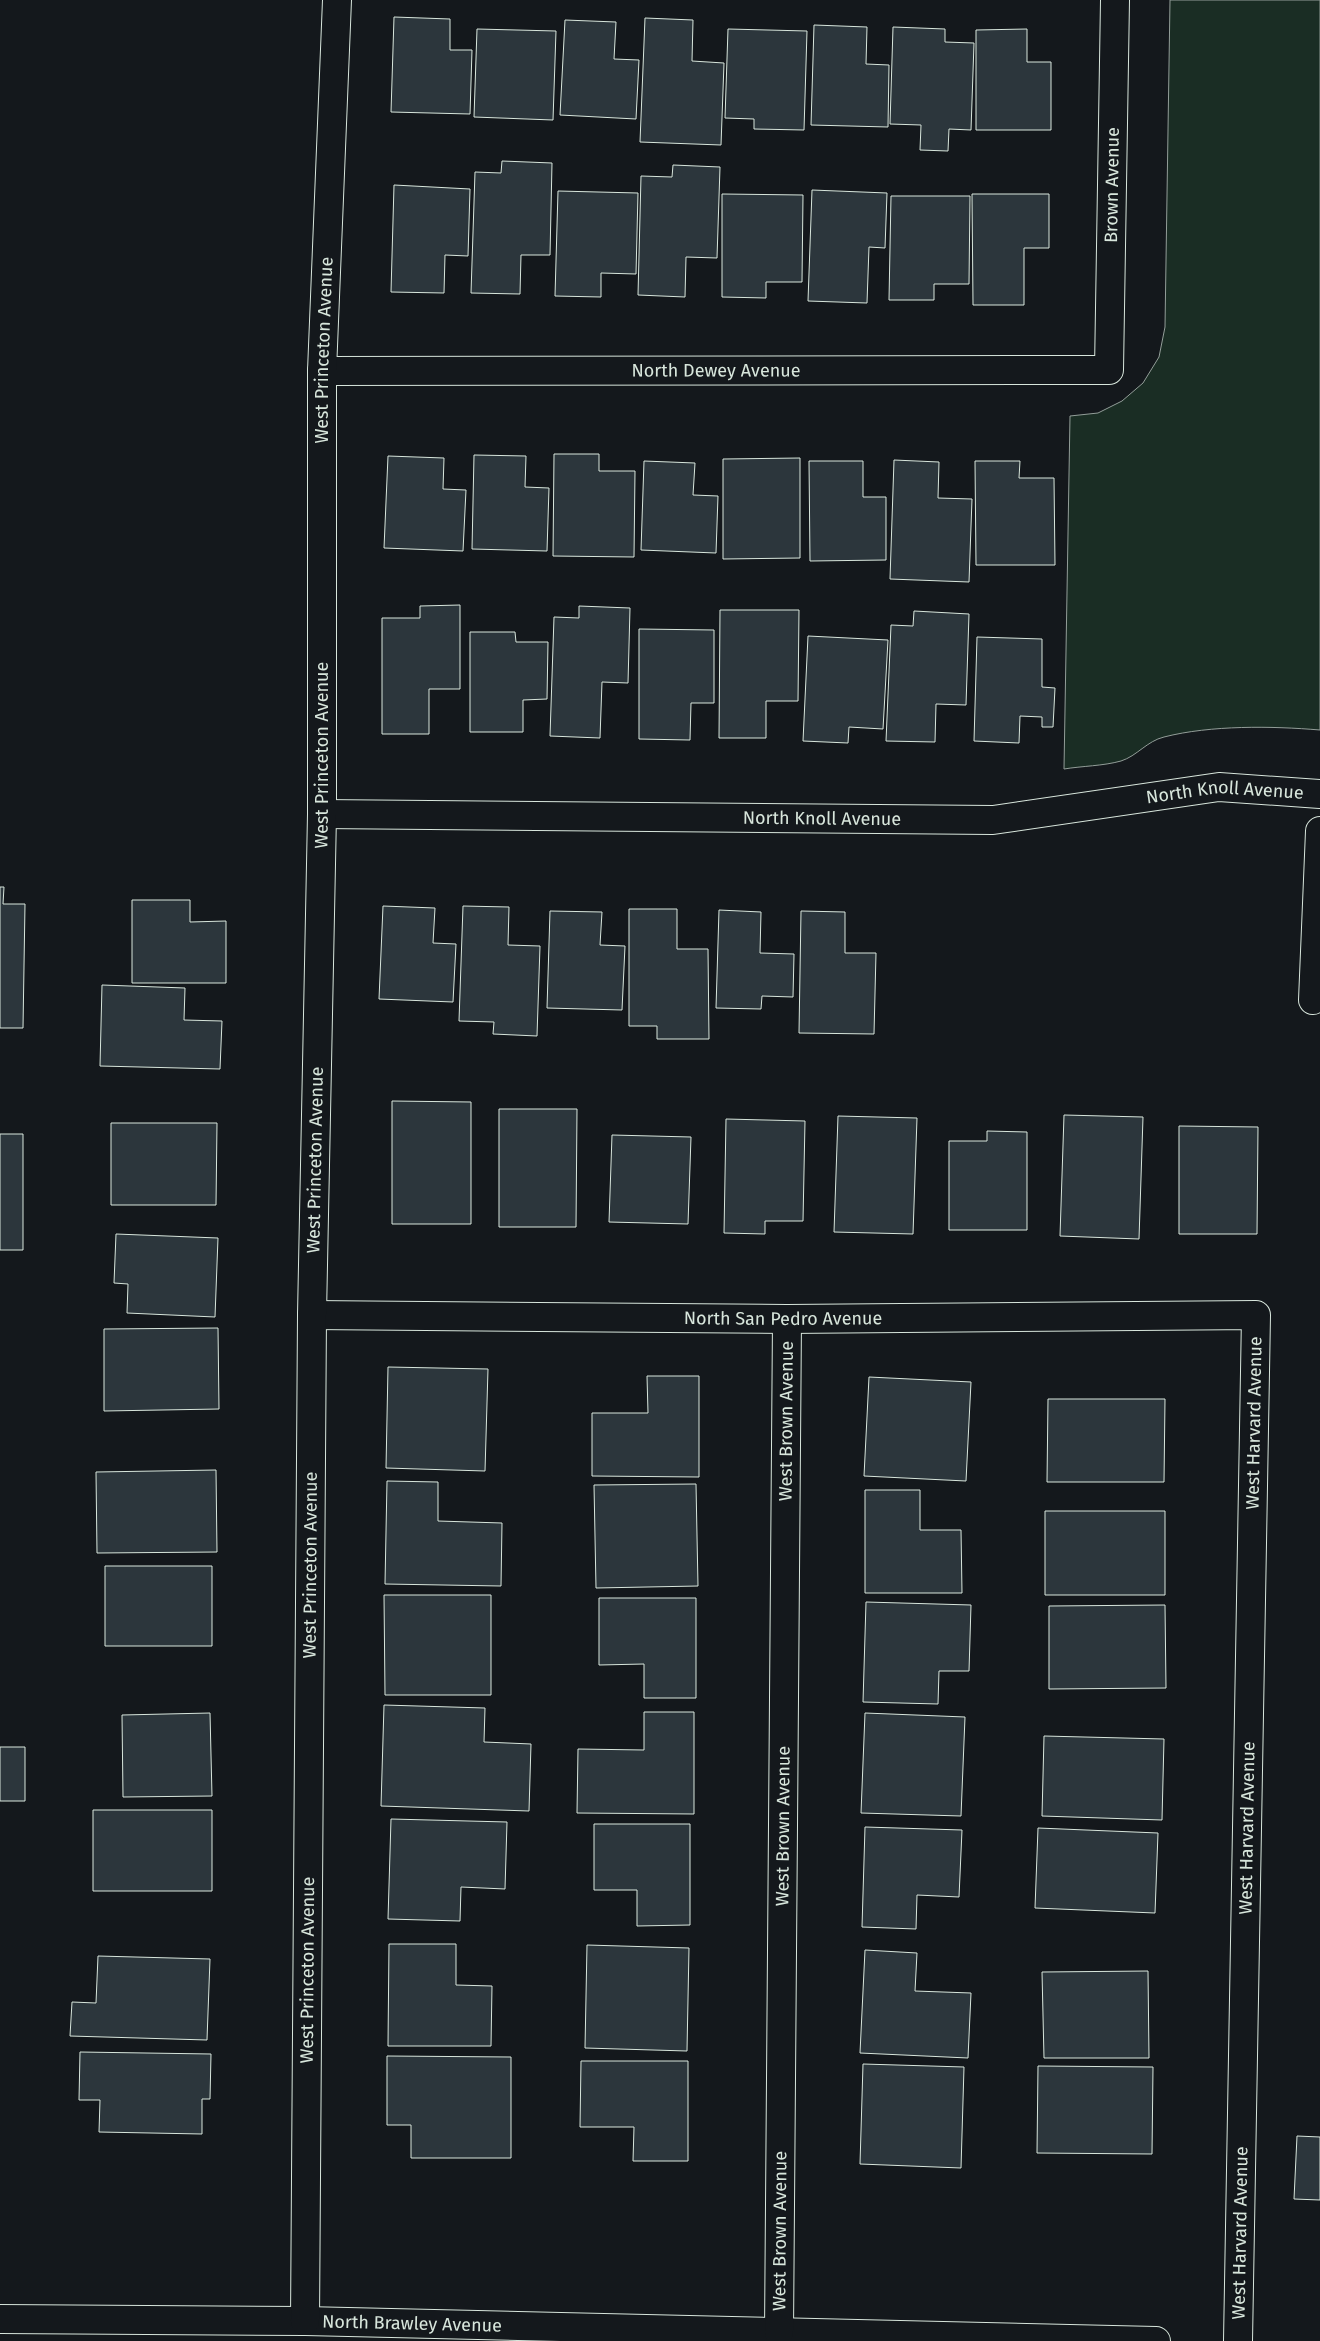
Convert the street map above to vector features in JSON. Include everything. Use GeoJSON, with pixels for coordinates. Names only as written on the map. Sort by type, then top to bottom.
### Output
{"type":"FeatureCollection","features":[{"type":"Feature","properties":{"kind":"street","name":"West Princeton Avenue"},"geometry":{"type":"LineString","coordinates":[[305,2321],[312,1315],[322,814],[322,371],[337,0]]}},
{"type":"Feature","properties":{"kind":"street","name":"Brown Avenue"},"geometry":{"type":"LineString","coordinates":[[1108,370],[1115,0]]}},
{"type":"Feature","properties":{"kind":"street","name":"North Dewey Avenue"},"geometry":{"type":"LineString","coordinates":[[322,371],[1108,370]]}},
{"type":"Feature","properties":{"kind":"street","name":"North Knoll Avenue"},"geometry":{"type":"LineString","coordinates":[[322,814],[993,820],[1219,787],[1320,794]]}},
{"type":"Feature","properties":{"kind":"street"},"geometry":{"type":"LineString","coordinates":[[1313,1000],[1320,831]]}},
{"type":"Feature","properties":{"kind":"street","name":"North San Pedro Avenue"},"geometry":{"type":"LineString","coordinates":[[312,1315],[787,1320],[1256,1315]]}},
{"type":"Feature","properties":{"kind":"street","name":"West Harvard Avenue"},"geometry":{"type":"LineString","coordinates":[[1238,2341],[1256,1315]]}},
{"type":"Feature","properties":{"kind":"street","name":"West Brown Avenue"},"geometry":{"type":"LineString","coordinates":[[779,2332],[787,1320]]}},
{"type":"Feature","properties":{"kind":"street","name":"North Brawley Avenue"},"geometry":{"type":"LineString","coordinates":[[0,2319],[65,2330],[305,2321],[1156,2341]]}},
{"type":"Feature","properties":{"kind":"green space"},"geometry":{"type":"Polygon","coordinates":[[[1170,0],[1320,0],[1320,730],[1221,728],[1201,730],[1158,739],[1121,761],[1064,769],[1070,416],[1098,413],[1122,401],[1143,383],[1159,357],[1165,327],[1170,0]]]}},
{"type":"Feature","properties":{"kind":"building"},"geometry":{"type":"Polygon","coordinates":[[[394,17],[450,19],[450,50],[472,50],[470,114],[391,112],[394,17]]]}},
{"type":"Feature","properties":{"kind":"building"},"geometry":{"type":"Polygon","coordinates":[[[645,18],[693,20],[692,61],[724,63],[721,145],[640,142],[645,18]]]}},
{"type":"Feature","properties":{"kind":"building"},"geometry":{"type":"Polygon","coordinates":[[[565,20],[616,22],[614,59],[639,60],[636,119],[560,115],[565,20]]]}},
{"type":"Feature","properties":{"kind":"building"},"geometry":{"type":"Polygon","coordinates":[[[814,25],[867,27],[866,64],[889,65],[888,127],[811,125],[814,25]]]}},
{"type":"Feature","properties":{"kind":"building"},"geometry":{"type":"Polygon","coordinates":[[[893,27],[945,29],[945,42],[974,43],[971,130],[949,129],[948,151],[920,150],[921,125],[890,124],[893,27]]]}},
{"type":"Feature","properties":{"kind":"building"},"geometry":{"type":"Polygon","coordinates":[[[477,29],[556,31],[553,120],[474,117],[477,29]]]}},
{"type":"Feature","properties":{"kind":"building"},"geometry":{"type":"Polygon","coordinates":[[[728,29],[807,31],[804,130],[754,129],[754,119],[725,118],[728,29]]]}},
{"type":"Feature","properties":{"kind":"building"},"geometry":{"type":"Polygon","coordinates":[[[1027,29],[1027,62],[1051,62],[1051,130],[976,130],[976,30],[1027,29]]]}},
{"type":"Feature","properties":{"kind":"building"},"geometry":{"type":"Polygon","coordinates":[[[502,161],[552,163],[550,255],[521,255],[520,294],[471,293],[475,172],[501,173],[502,161]]]}},
{"type":"Feature","properties":{"kind":"building"},"geometry":{"type":"Polygon","coordinates":[[[673,165],[720,167],[717,258],[686,257],[685,297],[638,295],[641,176],[672,177],[673,165]]]}},
{"type":"Feature","properties":{"kind":"building"},"geometry":{"type":"Polygon","coordinates":[[[394,185],[470,189],[468,256],[445,255],[444,293],[391,292],[394,185]]]}},
{"type":"Feature","properties":{"kind":"building"},"geometry":{"type":"Polygon","coordinates":[[[812,190],[887,193],[885,248],[869,247],[867,303],[808,301],[812,190]]]}},
{"type":"Feature","properties":{"kind":"building"},"geometry":{"type":"Polygon","coordinates":[[[558,191],[638,193],[636,274],[601,273],[601,297],[555,296],[558,191]]]}},
{"type":"Feature","properties":{"kind":"building"},"geometry":{"type":"Polygon","coordinates":[[[722,194],[803,195],[802,282],[766,282],[766,298],[722,297],[722,194]]]}},
{"type":"Feature","properties":{"kind":"building"},"geometry":{"type":"Polygon","coordinates":[[[972,194],[1049,194],[1049,248],[1024,248],[1024,305],[973,305],[972,194]]]}},
{"type":"Feature","properties":{"kind":"building"},"geometry":{"type":"Polygon","coordinates":[[[891,196],[970,196],[969,284],[934,284],[934,300],[889,300],[891,196]]]}},
{"type":"Feature","properties":{"kind":"building"},"geometry":{"type":"Polygon","coordinates":[[[554,454],[599,454],[599,471],[635,471],[634,557],[553,556],[554,454]]]}},
{"type":"Feature","properties":{"kind":"building"},"geometry":{"type":"Polygon","coordinates":[[[474,455],[526,456],[525,487],[549,488],[547,551],[472,549],[474,455]]]}},
{"type":"Feature","properties":{"kind":"building"},"geometry":{"type":"Polygon","coordinates":[[[388,456],[444,458],[443,489],[466,490],[463,551],[384,548],[388,456]]]}},
{"type":"Feature","properties":{"kind":"building"},"geometry":{"type":"Polygon","coordinates":[[[800,458],[800,558],[723,559],[723,459],[800,458]]]}},
{"type":"Feature","properties":{"kind":"building"},"geometry":{"type":"Polygon","coordinates":[[[894,460],[939,462],[938,498],[972,499],[969,582],[890,579],[894,460]]]}},
{"type":"Feature","properties":{"kind":"building"},"geometry":{"type":"Polygon","coordinates":[[[644,461],[695,463],[693,495],[718,496],[716,553],[641,550],[644,461]]]}},
{"type":"Feature","properties":{"kind":"building"},"geometry":{"type":"Polygon","coordinates":[[[809,461],[863,461],[863,497],[886,497],[886,560],[810,561],[809,461]]]}},
{"type":"Feature","properties":{"kind":"building"},"geometry":{"type":"Polygon","coordinates":[[[975,461],[1020,461],[1019,478],[1054,478],[1055,565],[976,565],[975,461]]]}},
{"type":"Feature","properties":{"kind":"building"},"geometry":{"type":"Polygon","coordinates":[[[460,605],[460,689],[429,689],[429,734],[382,734],[382,618],[420,618],[420,606],[460,605]]]}},
{"type":"Feature","properties":{"kind":"building"},"geometry":{"type":"Polygon","coordinates":[[[579,606],[630,608],[628,683],[602,682],[600,738],[550,736],[554,617],[579,618],[579,606]]]}},
{"type":"Feature","properties":{"kind":"building"},"geometry":{"type":"Polygon","coordinates":[[[720,610],[799,610],[798,701],[766,701],[766,738],[719,738],[720,610]]]}},
{"type":"Feature","properties":{"kind":"building"},"geometry":{"type":"Polygon","coordinates":[[[914,611],[969,614],[966,705],[936,704],[935,742],[886,741],[891,625],[913,626],[914,611]]]}},
{"type":"Feature","properties":{"kind":"building"},"geometry":{"type":"Polygon","coordinates":[[[639,629],[714,630],[714,703],[691,703],[690,740],[639,739],[639,629]]]}},
{"type":"Feature","properties":{"kind":"building"},"geometry":{"type":"Polygon","coordinates":[[[470,632],[515,632],[516,642],[548,642],[547,699],[523,700],[523,732],[470,732],[470,632]]]}},
{"type":"Feature","properties":{"kind":"building"},"geometry":{"type":"Polygon","coordinates":[[[808,636],[888,640],[883,729],[849,727],[848,743],[803,741],[808,636]]]}},
{"type":"Feature","properties":{"kind":"building"},"geometry":{"type":"Polygon","coordinates":[[[977,637],[1042,639],[1042,687],[1055,688],[1053,727],[1042,727],[1042,717],[1020,716],[1019,743],[974,741],[977,637]]]}},
{"type":"Feature","properties":{"kind":"building"},"geometry":{"type":"Polygon","coordinates":[[[0,887],[4,887],[3,904],[25,904],[23,1028],[0,1028],[0,887]]]}},
{"type":"Feature","properties":{"kind":"building"},"geometry":{"type":"Polygon","coordinates":[[[132,900],[190,900],[190,922],[226,921],[226,983],[132,983],[132,900]]]}},
{"type":"Feature","properties":{"kind":"building"},"geometry":{"type":"Polygon","coordinates":[[[383,906],[435,908],[433,943],[456,944],[453,1002],[379,999],[383,906]]]}},
{"type":"Feature","properties":{"kind":"building"},"geometry":{"type":"Polygon","coordinates":[[[463,906],[509,907],[508,945],[540,946],[537,1036],[493,1034],[494,1022],[459,1021],[463,906]]]}},
{"type":"Feature","properties":{"kind":"building"},"geometry":{"type":"Polygon","coordinates":[[[629,909],[677,909],[677,949],[708,949],[709,1039],[657,1039],[657,1026],[629,1026],[629,909]]]}},
{"type":"Feature","properties":{"kind":"building"},"geometry":{"type":"Polygon","coordinates":[[[719,910],[761,912],[760,953],[794,954],[793,997],[762,996],[761,1009],[716,1008],[719,910]]]}},
{"type":"Feature","properties":{"kind":"building"},"geometry":{"type":"Polygon","coordinates":[[[550,911],[602,912],[600,945],[625,946],[622,1010],[547,1008],[550,911]]]}},
{"type":"Feature","properties":{"kind":"building"},"geometry":{"type":"Polygon","coordinates":[[[801,911],[845,912],[845,953],[876,953],[874,1034],[799,1033],[801,911]]]}},
{"type":"Feature","properties":{"kind":"building"},"geometry":{"type":"Polygon","coordinates":[[[102,985],[185,988],[184,1020],[222,1021],[220,1069],[100,1066],[102,985]]]}},
{"type":"Feature","properties":{"kind":"building"},"geometry":{"type":"Polygon","coordinates":[[[392,1101],[471,1102],[471,1224],[392,1224],[392,1101]]]}},
{"type":"Feature","properties":{"kind":"building"},"geometry":{"type":"Polygon","coordinates":[[[499,1109],[577,1109],[576,1227],[499,1227],[499,1109]]]}},
{"type":"Feature","properties":{"kind":"building"},"geometry":{"type":"Polygon","coordinates":[[[1064,1115],[1143,1117],[1139,1239],[1060,1236],[1064,1115]]]}},
{"type":"Feature","properties":{"kind":"building"},"geometry":{"type":"Polygon","coordinates":[[[838,1116],[917,1118],[913,1234],[834,1232],[838,1116]]]}},
{"type":"Feature","properties":{"kind":"building"},"geometry":{"type":"Polygon","coordinates":[[[726,1119],[805,1121],[803,1221],[765,1221],[765,1234],[724,1233],[726,1119]]]}},
{"type":"Feature","properties":{"kind":"building"},"geometry":{"type":"Polygon","coordinates":[[[111,1123],[217,1123],[216,1205],[111,1205],[111,1123]]]}},
{"type":"Feature","properties":{"kind":"building"},"geometry":{"type":"Polygon","coordinates":[[[1179,1126],[1258,1127],[1257,1234],[1179,1234],[1179,1126]]]}},
{"type":"Feature","properties":{"kind":"building"},"geometry":{"type":"Polygon","coordinates":[[[987,1131],[1027,1132],[1027,1230],[949,1230],[949,1141],[987,1141],[987,1131]]]}},
{"type":"Feature","properties":{"kind":"building"},"geometry":{"type":"Polygon","coordinates":[[[0,1134],[23,1134],[23,1250],[0,1250],[0,1134]]]}},
{"type":"Feature","properties":{"kind":"building"},"geometry":{"type":"Polygon","coordinates":[[[612,1135],[691,1137],[688,1224],[609,1222],[612,1135]]]}},
{"type":"Feature","properties":{"kind":"building"},"geometry":{"type":"Polygon","coordinates":[[[116,1234],[218,1238],[215,1317],[127,1313],[128,1284],[114,1283],[116,1234]]]}},
{"type":"Feature","properties":{"kind":"building"},"geometry":{"type":"Polygon","coordinates":[[[218,1328],[219,1409],[104,1411],[104,1329],[218,1328]]]}},
{"type":"Feature","properties":{"kind":"building"},"geometry":{"type":"Polygon","coordinates":[[[388,1367],[488,1369],[485,1471],[386,1468],[388,1367]]]}},
{"type":"Feature","properties":{"kind":"building"},"geometry":{"type":"Polygon","coordinates":[[[647,1376],[699,1376],[699,1477],[592,1476],[592,1413],[648,1413],[647,1376]]]}},
{"type":"Feature","properties":{"kind":"building"},"geometry":{"type":"Polygon","coordinates":[[[869,1377],[971,1382],[966,1481],[864,1476],[869,1377]]]}},
{"type":"Feature","properties":{"kind":"building"},"geometry":{"type":"Polygon","coordinates":[[[1048,1399],[1165,1399],[1164,1482],[1047,1482],[1048,1399]]]}},
{"type":"Feature","properties":{"kind":"building"},"geometry":{"type":"Polygon","coordinates":[[[216,1470],[217,1552],[97,1553],[96,1472],[216,1470]]]}},
{"type":"Feature","properties":{"kind":"building"},"geometry":{"type":"Polygon","coordinates":[[[387,1481],[438,1482],[438,1521],[502,1523],[501,1586],[385,1584],[387,1481]]]}},
{"type":"Feature","properties":{"kind":"building"},"geometry":{"type":"Polygon","coordinates":[[[696,1484],[698,1586],[596,1588],[594,1485],[696,1484]]]}},
{"type":"Feature","properties":{"kind":"building"},"geometry":{"type":"Polygon","coordinates":[[[865,1490],[920,1490],[920,1530],[961,1530],[962,1593],[865,1593],[865,1490]]]}},
{"type":"Feature","properties":{"kind":"building"},"geometry":{"type":"Polygon","coordinates":[[[1045,1511],[1165,1511],[1165,1595],[1045,1595],[1045,1511]]]}},
{"type":"Feature","properties":{"kind":"building"},"geometry":{"type":"Polygon","coordinates":[[[105,1566],[212,1566],[212,1646],[105,1646],[105,1566]]]}},
{"type":"Feature","properties":{"kind":"building"},"geometry":{"type":"Polygon","coordinates":[[[384,1595],[491,1595],[491,1695],[385,1695],[384,1595]]]}},
{"type":"Feature","properties":{"kind":"building"},"geometry":{"type":"Polygon","coordinates":[[[599,1598],[696,1598],[696,1698],[644,1698],[644,1664],[599,1665],[599,1598]]]}},
{"type":"Feature","properties":{"kind":"building"},"geometry":{"type":"Polygon","coordinates":[[[866,1602],[971,1605],[969,1671],[939,1671],[938,1704],[863,1702],[866,1602]]]}},
{"type":"Feature","properties":{"kind":"building"},"geometry":{"type":"Polygon","coordinates":[[[1165,1605],[1166,1688],[1049,1689],[1049,1606],[1165,1605]]]}},
{"type":"Feature","properties":{"kind":"building"},"geometry":{"type":"Polygon","coordinates":[[[384,1705],[485,1708],[484,1742],[531,1744],[529,1811],[381,1806],[384,1705]]]}},
{"type":"Feature","properties":{"kind":"building"},"geometry":{"type":"Polygon","coordinates":[[[644,1712],[694,1712],[694,1814],[577,1813],[578,1749],[644,1750],[644,1712]]]}},
{"type":"Feature","properties":{"kind":"building"},"geometry":{"type":"Polygon","coordinates":[[[210,1713],[212,1796],[123,1797],[122,1715],[210,1713]]]}},
{"type":"Feature","properties":{"kind":"building"},"geometry":{"type":"Polygon","coordinates":[[[865,1713],[965,1717],[961,1816],[861,1813],[865,1713]]]}},
{"type":"Feature","properties":{"kind":"building"},"geometry":{"type":"Polygon","coordinates":[[[1044,1736],[1164,1739],[1162,1820],[1042,1816],[1044,1736]]]}},
{"type":"Feature","properties":{"kind":"building"},"geometry":{"type":"Polygon","coordinates":[[[0,1747],[25,1747],[25,1801],[0,1801],[0,1747]]]}},
{"type":"Feature","properties":{"kind":"building"},"geometry":{"type":"Polygon","coordinates":[[[93,1810],[212,1810],[212,1891],[93,1891],[93,1810]]]}},
{"type":"Feature","properties":{"kind":"building"},"geometry":{"type":"Polygon","coordinates":[[[391,1819],[507,1822],[505,1889],[461,1887],[460,1921],[388,1919],[391,1819]]]}},
{"type":"Feature","properties":{"kind":"building"},"geometry":{"type":"Polygon","coordinates":[[[594,1824],[690,1824],[690,1925],[637,1926],[637,1890],[594,1890],[594,1824]]]}},
{"type":"Feature","properties":{"kind":"building"},"geometry":{"type":"Polygon","coordinates":[[[865,1827],[962,1830],[959,1897],[917,1895],[916,1929],[862,1927],[865,1827]]]}},
{"type":"Feature","properties":{"kind":"building"},"geometry":{"type":"Polygon","coordinates":[[[1038,1828],[1158,1833],[1155,1913],[1035,1908],[1038,1828]]]}},
{"type":"Feature","properties":{"kind":"building"},"geometry":{"type":"Polygon","coordinates":[[[389,1944],[456,1944],[456,1985],[492,1986],[491,2046],[388,2046],[389,1944]]]}},
{"type":"Feature","properties":{"kind":"building"},"geometry":{"type":"Polygon","coordinates":[[[587,1945],[689,1948],[687,2051],[585,2048],[587,1945]]]}},
{"type":"Feature","properties":{"kind":"building"},"geometry":{"type":"Polygon","coordinates":[[[865,1950],[917,1953],[915,1991],[971,1993],[968,2058],[860,2053],[865,1950]]]}},
{"type":"Feature","properties":{"kind":"building"},"geometry":{"type":"Polygon","coordinates":[[[98,1956],[210,1959],[207,2040],[70,2036],[72,2002],[96,2003],[98,1956]]]}},
{"type":"Feature","properties":{"kind":"building"},"geometry":{"type":"Polygon","coordinates":[[[1148,1971],[1149,2058],[1044,2058],[1042,1972],[1148,1971]]]}},
{"type":"Feature","properties":{"kind":"building"},"geometry":{"type":"Polygon","coordinates":[[[80,2052],[211,2054],[210,2099],[202,2099],[202,2134],[99,2132],[100,2100],[79,2100],[80,2052]]]}},
{"type":"Feature","properties":{"kind":"building"},"geometry":{"type":"Polygon","coordinates":[[[387,2056],[511,2057],[511,2158],[411,2158],[411,2125],[387,2125],[387,2056]]]}},
{"type":"Feature","properties":{"kind":"building"},"geometry":{"type":"Polygon","coordinates":[[[581,2061],[688,2061],[688,2161],[633,2161],[634,2127],[580,2127],[581,2061]]]}},
{"type":"Feature","properties":{"kind":"building"},"geometry":{"type":"Polygon","coordinates":[[[863,2064],[964,2067],[961,2168],[860,2164],[863,2064]]]}},
{"type":"Feature","properties":{"kind":"building"},"geometry":{"type":"Polygon","coordinates":[[[1038,2066],[1153,2067],[1152,2154],[1037,2153],[1038,2066]]]}},
{"type":"Feature","properties":{"kind":"building"},"geometry":{"type":"Polygon","coordinates":[[[1297,2136],[1320,2137],[1320,2200],[1294,2199],[1297,2136]]]}}]}
